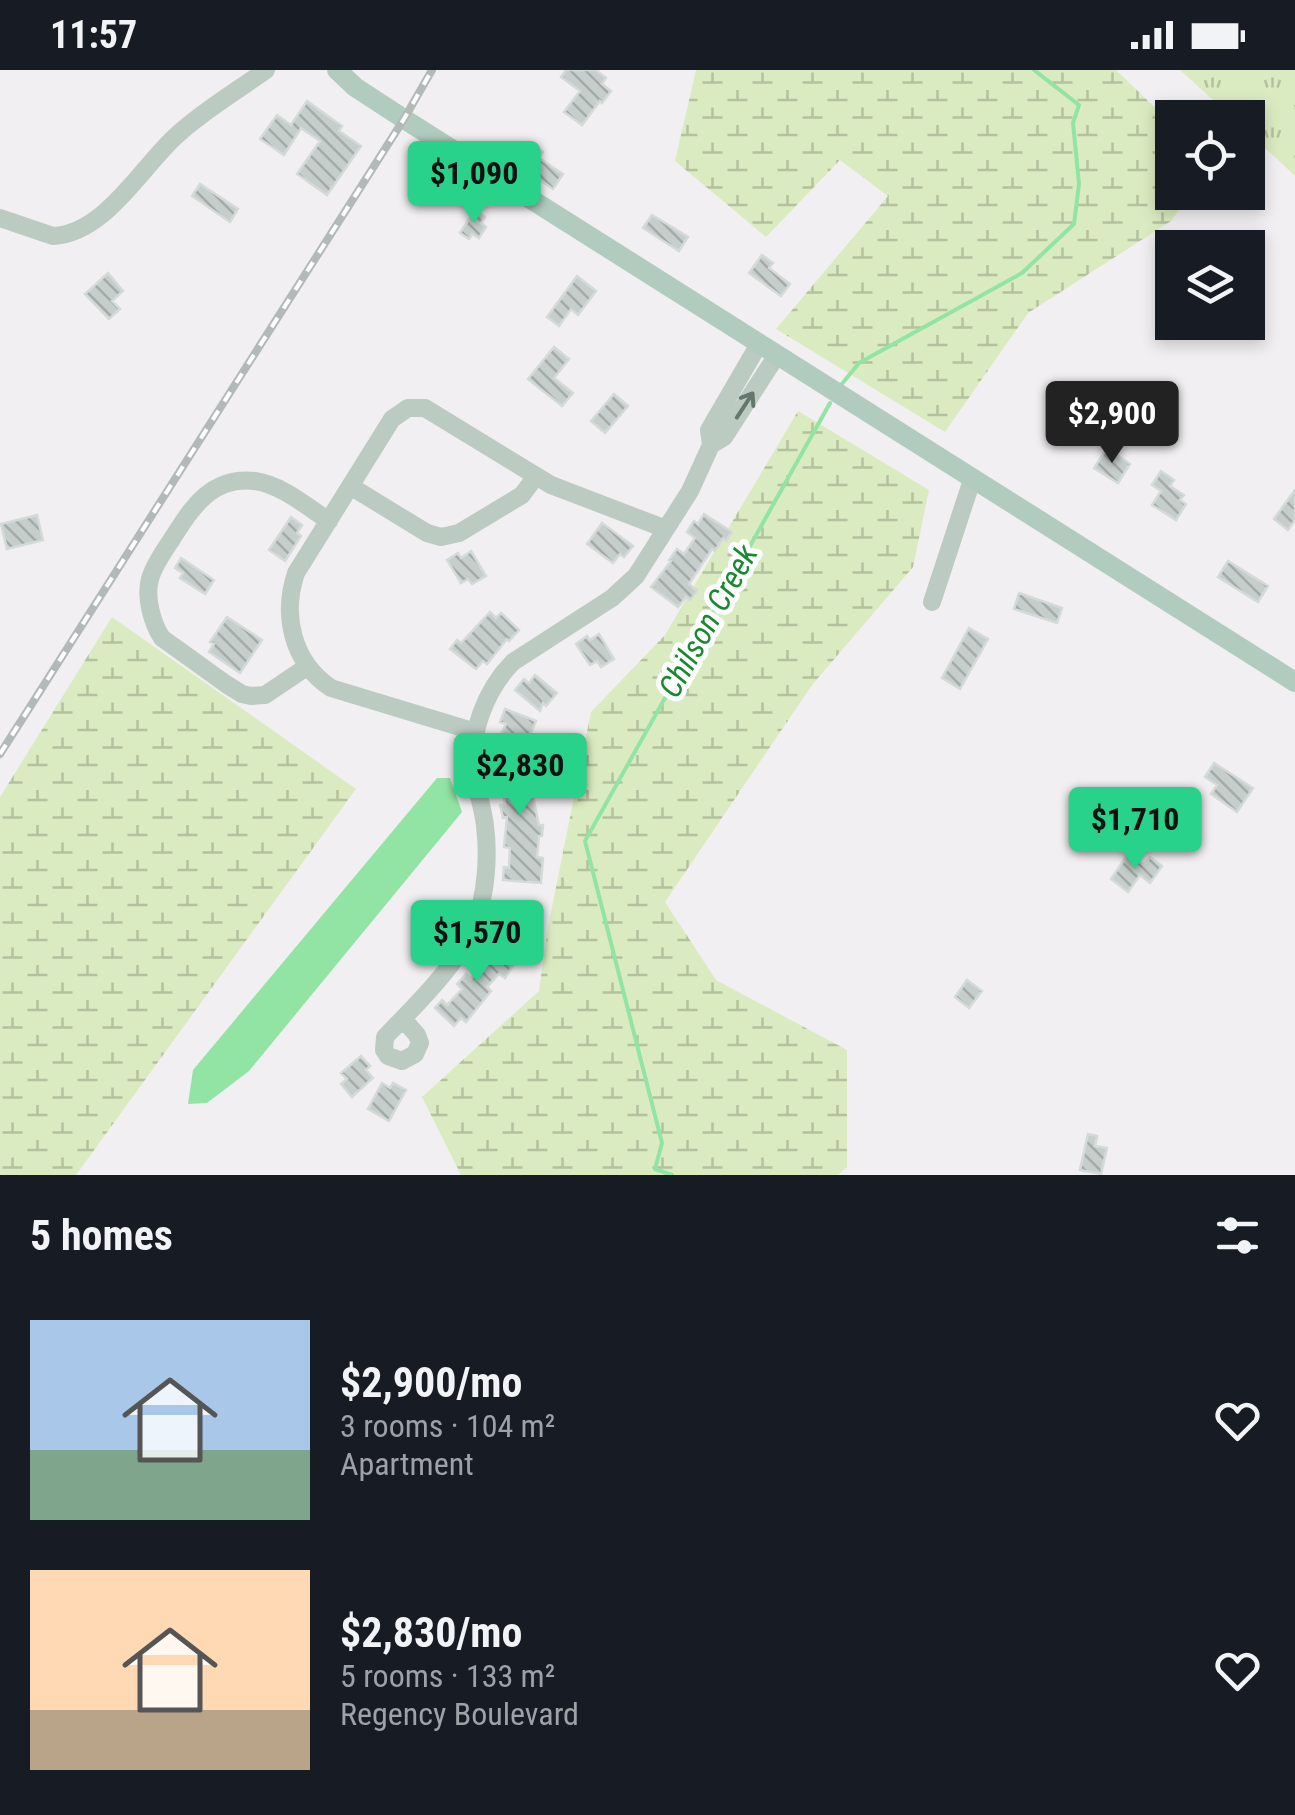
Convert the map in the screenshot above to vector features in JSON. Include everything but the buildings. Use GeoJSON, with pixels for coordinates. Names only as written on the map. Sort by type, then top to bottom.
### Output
{"type":"FeatureCollection","features":[{"type":"Feature","properties":{"kind":"main road"},"geometry":{"type":"LineString","coordinates":[[337,70],[355,87],[404,119],[1295,682]]}},
{"type":"Feature","properties":{"kind":"street"},"geometry":{"type":"LineString","coordinates":[[0,218],[52,236],[105,214],[178,134],[266,70]]}},
{"type":"Feature","properties":{"kind":"street"},"geometry":{"type":"LineString","coordinates":[[403,1019],[454,959],[475,924],[486,870],[485,823],[473,770],[476,732],[502,672],[525,652],[612,598],[636,576],[690,491],[711,444],[724,437],[768,350]]}},
{"type":"Feature","properties":{"kind":"street"},"geometry":{"type":"LineString","coordinates":[[476,732],[331,688],[302,660],[293,636],[289,610],[296,573],[392,418],[408,408],[425,408],[569,493],[666,529]]}},
{"type":"Feature","properties":{"kind":"street"},"geometry":{"type":"LineString","coordinates":[[350,486],[427,533],[441,537],[450,536],[522,494],[536,476]]}},
{"type":"Feature","properties":{"kind":"street"},"geometry":{"type":"LineString","coordinates":[[932,602],[972,480]]}},
{"type":"Feature","properties":{"kind":"street"},"geometry":{"type":"LineString","coordinates":[[308,666],[264,695],[242,694],[162,638],[150,603],[150,577],[190,510],[221,484],[254,481],[276,487],[329,521]]}},
{"type":"Feature","properties":{"kind":"green space"},"geometry":{"type":"Polygon","coordinates":[[[696,70],[1116,70],[1155,108],[1155,210],[1179,210],[1171,221],[1028,313],[945,432],[776,329],[888,196],[840,160],[766,237],[675,161],[696,70]]]}},
{"type":"Feature","properties":{"kind":"green space"},"geometry":{"type":"Polygon","coordinates":[[[1180,70],[1295,70],[1295,176],[1265,148],[1265,100],[1213,100],[1180,70]]]}},
{"type":"Feature","properties":{"kind":"green space"},"geometry":{"type":"Polygon","coordinates":[[[798,411],[929,490],[913,567],[812,685],[665,902],[716,980],[847,1050],[847,1167],[838,1175],[461,1175],[422,1097],[539,991],[591,712],[665,635],[798,411]]]}},
{"type":"Feature","properties":{"kind":"green space"},"geometry":{"type":"Polygon","coordinates":[[[112,617],[356,789],[76,1175],[0,1175],[0,797],[112,617]]]}},
{"type":"Feature","properties":{"kind":"shaded area"},"geometry":{"type":"Polygon","coordinates":[[[437,778],[450,778],[462,812],[249,1071],[207,1103],[188,1104],[193,1070],[437,778]]]}},
{"type":"Feature","properties":{"kind":"waterway","name":"Chilson Creek"},"geometry":{"type":"LineString","coordinates":[[841,385],[859,363],[1022,273],[1074,224],[1079,184],[1073,123],[1079,105],[1034,70]]}},
{"type":"Feature","properties":{"kind":"waterway","name":"Chilson Creek"},"geometry":{"type":"LineString","coordinates":[[672,1175],[655,1169],[662,1143],[585,841],[830,403]]}},
{"type":"Feature","properties":{"kind":"railway"},"geometry":{"type":"LineString","coordinates":[[0,754],[432,70]]}}]}
